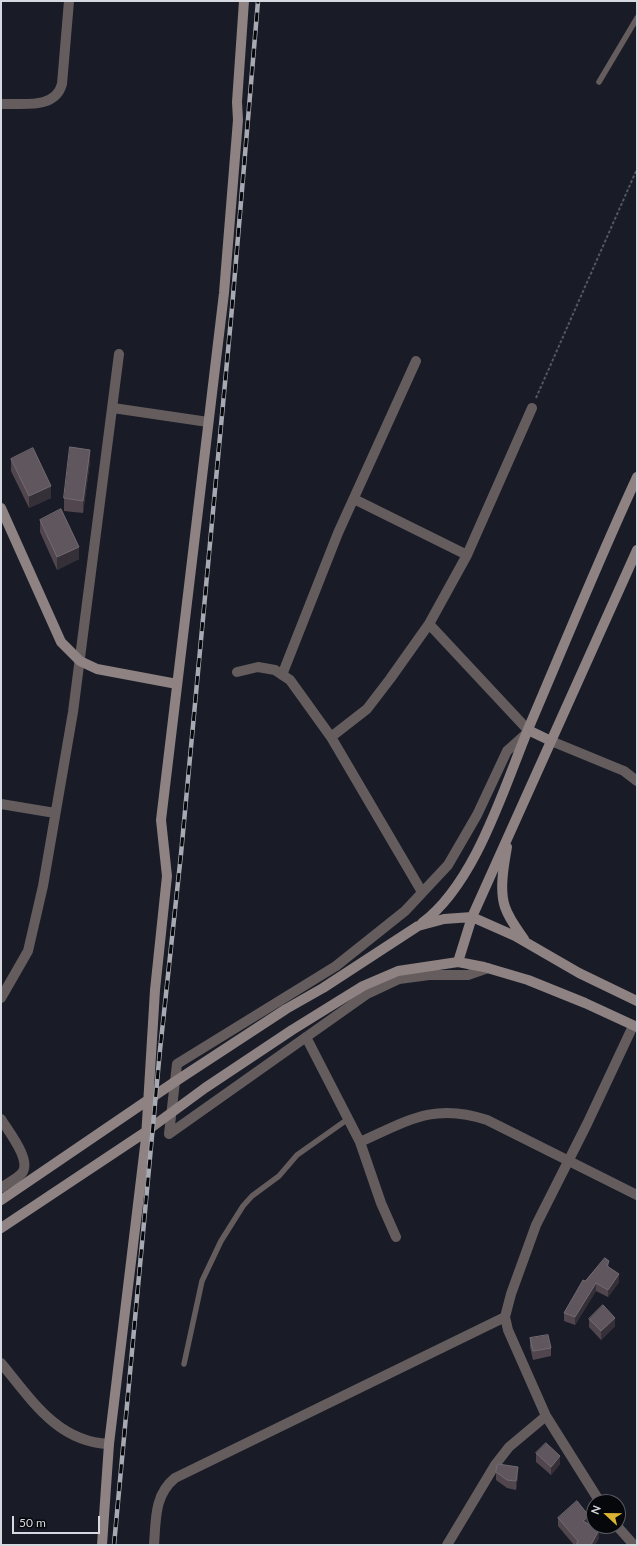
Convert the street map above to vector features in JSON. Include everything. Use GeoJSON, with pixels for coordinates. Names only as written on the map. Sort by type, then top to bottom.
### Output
{"type":"FeatureCollection","features":[{"type":"Feature","properties":{"kind":"main road"},"geometry":{"type":"LineString","coordinates":[[102,1545],[108,1444],[146,1138],[155,990],[167,876],[161,820],[227,254],[238,120],[237,102],[244,1]]}},
{"type":"Feature","properties":{"kind":"main road"},"geometry":{"type":"LineString","coordinates":[[1,1200],[176,1081],[286,1009],[323,988],[418,926],[446,902],[463,876],[485,835],[527,732],[637,477]]}},
{"type":"Feature","properties":{"kind":"main road"},"geometry":{"type":"LineString","coordinates":[[1,508],[61,642],[80,661],[97,669],[177,684]]}},
{"type":"Feature","properties":{"kind":"main road"},"geometry":{"type":"LineString","coordinates":[[458,962],[472,917],[637,550]]}},
{"type":"Feature","properties":{"kind":"main road"},"geometry":{"type":"LineString","coordinates":[[527,732],[551,741]]}},
{"type":"Feature","properties":{"kind":"main road"},"geometry":{"type":"LineString","coordinates":[[510,831],[505,858],[503,884],[505,906],[526,943]]}},
{"type":"Feature","properties":{"kind":"main road"},"geometry":{"type":"LineString","coordinates":[[418,926],[444,919],[472,917],[515,936],[578,973],[637,1001]]}},
{"type":"Feature","properties":{"kind":"main road"},"geometry":{"type":"LineString","coordinates":[[1,1228],[141,1135],[205,1088],[286,1034],[363,986],[398,971],[458,962],[488,968],[528,980],[585,1003],[635,1027]]}},
{"type":"Feature","properties":{"kind":"street"},"geometry":{"type":"LineString","coordinates":[[1,104],[43,103],[52,100],[58,93],[62,84],[69,1]]}},
{"type":"Feature","properties":{"kind":"street"},"geometry":{"type":"LineString","coordinates":[[1,998],[28,951],[43,886],[73,712],[119,354]]}},
{"type":"Feature","properties":{"kind":"street"},"geometry":{"type":"LineString","coordinates":[[282,675],[338,533],[416,361]]}},
{"type":"Feature","properties":{"kind":"street"},"geometry":{"type":"LineString","coordinates":[[113,408],[208,422]]}},
{"type":"Feature","properties":{"kind":"street"},"geometry":{"type":"LineString","coordinates":[[331,738],[367,709],[429,624],[467,555],[532,408]]}},
{"type":"Feature","properties":{"kind":"street"},"geometry":{"type":"LineString","coordinates":[[354,499],[467,555]]}},
{"type":"Feature","properties":{"kind":"street"},"geometry":{"type":"LineString","coordinates":[[429,624],[527,732],[507,751],[477,816],[448,865],[405,911],[336,966],[177,1064],[169,1134],[367,994],[399,979],[429,975],[468,975],[488,968]]}},
{"type":"Feature","properties":{"kind":"street"},"geometry":{"type":"LineString","coordinates":[[237,672],[258,667],[274,670],[290,680],[331,738],[422,892]]}},
{"type":"Feature","properties":{"kind":"street"},"geometry":{"type":"LineString","coordinates":[[551,741],[624,771],[637,781]]}},
{"type":"Feature","properties":{"kind":"street"},"geometry":{"type":"LineString","coordinates":[[1,804],[55,813]]}},
{"type":"Feature","properties":{"kind":"street"},"geometry":{"type":"LineString","coordinates":[[595,1494],[546,1416],[508,1330],[506,1317],[511,1294],[536,1225],[635,1027]]}},
{"type":"Feature","properties":{"kind":"street"},"geometry":{"type":"LineString","coordinates":[[306,1037],[360,1142],[381,1203],[396,1237]]}},
{"type":"Feature","properties":{"kind":"street"},"geometry":{"type":"LineString","coordinates":[[360,1142],[417,1117],[454,1113],[471,1115],[487,1120],[637,1195]]}},
{"type":"Feature","properties":{"kind":"street"},"geometry":{"type":"LineString","coordinates":[[1,1119],[23,1156],[25,1165],[21,1173],[1,1188]]}},
{"type":"Feature","properties":{"kind":"street"},"geometry":{"type":"LineString","coordinates":[[154,1545],[157,1505],[159,1498],[166,1487],[176,1478],[506,1317]]}},
{"type":"Feature","properties":{"kind":"street"},"geometry":{"type":"LineString","coordinates":[[1,1362],[40,1409],[61,1429],[73,1436],[97,1444],[108,1444]]}},
{"type":"Feature","properties":{"kind":"street"},"geometry":{"type":"LineString","coordinates":[[447,1545],[495,1465],[509,1447],[546,1416]]}},
{"type":"Feature","properties":{"kind":"street"},"geometry":{"type":"LineString","coordinates":[[624,1534],[634,1545]]}},
{"type":"Feature","properties":{"kind":"lane"},"geometry":{"type":"LineString","coordinates":[[599,82],[637,18]]}},
{"type":"Feature","properties":{"kind":"lane"},"geometry":{"type":"LineString","coordinates":[[184,1364],[202,1281],[218,1247],[243,1206],[252,1196],[279,1176],[297,1155],[348,1120]]}},
{"type":"Feature","properties":{"kind":"path"},"geometry":{"type":"LineString","coordinates":[[532,408],[637,168]]}},
{"type":"Feature","properties":{"kind":"building"},"geometry":{"type":"Polygon","coordinates":[[[70,447],[90,450],[83,501],[64,498],[70,447]]]}},
{"type":"Feature","properties":{"kind":"building"},"geometry":{"type":"Polygon","coordinates":[[[33,448],[51,486],[29,496],[11,459],[33,448]]]}},
{"type":"Feature","properties":{"kind":"building"},"geometry":{"type":"Polygon","coordinates":[[[61,509],[79,547],[57,557],[40,520],[61,509]]]}},
{"type":"Feature","properties":{"kind":"building"},"geometry":{"type":"Polygon","coordinates":[[[605,1258],[609,1261],[607,1266],[619,1274],[608,1290],[596,1283],[575,1317],[564,1313],[583,1280],[585,1281],[605,1258]]]}},
{"type":"Feature","properties":{"kind":"building"},"geometry":{"type":"Polygon","coordinates":[[[603,1305],[615,1318],[601,1331],[589,1319],[603,1305]]]}},
{"type":"Feature","properties":{"kind":"building"},"geometry":{"type":"Polygon","coordinates":[[[548,1335],[551,1348],[533,1351],[530,1338],[548,1335]]]}},
{"type":"Feature","properties":{"kind":"building"},"geometry":{"type":"Polygon","coordinates":[[[546,1443],[560,1456],[551,1467],[536,1453],[546,1443]]]}},
{"type":"Feature","properties":{"kind":"building"},"geometry":{"type":"Polygon","coordinates":[[[498,1464],[518,1467],[516,1481],[507,1480],[496,1472],[498,1464]]]}},
{"type":"Feature","properties":{"kind":"building"},"geometry":{"type":"Polygon","coordinates":[[[577,1501],[586,1512],[586,1518],[583,1521],[586,1523],[586,1534],[597,1534],[591,1545],[576,1545],[578,1541],[558,1518],[577,1501]]]}},
{"type":"Feature","properties":{"kind":"railway"},"geometry":{"type":"LineString","coordinates":[[114,1545],[160,1050],[181,854],[232,308],[258,1]]}}]}
